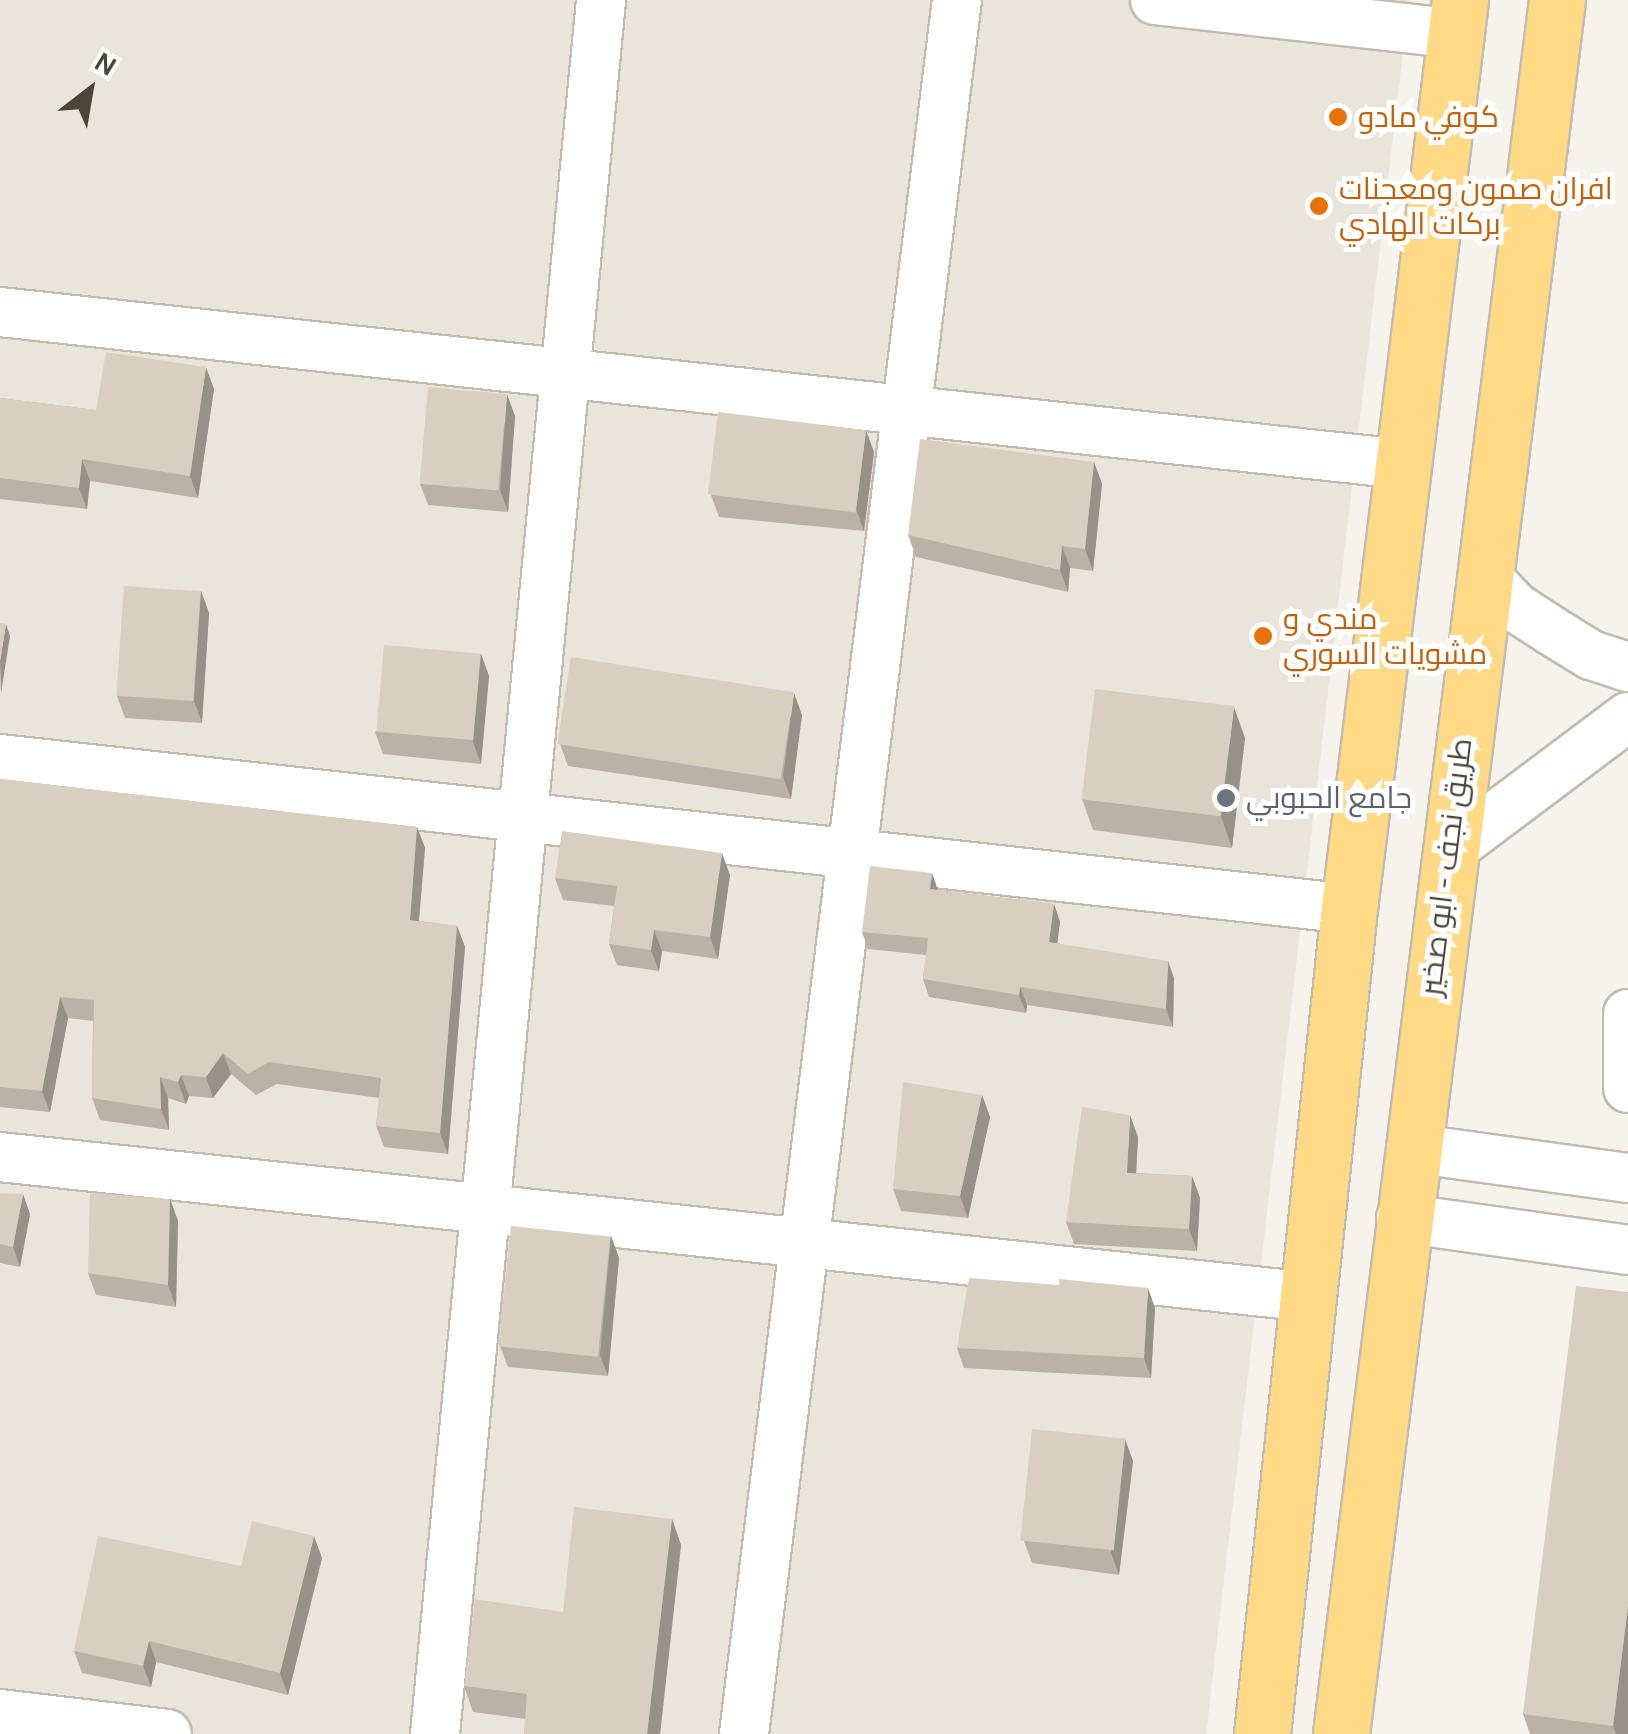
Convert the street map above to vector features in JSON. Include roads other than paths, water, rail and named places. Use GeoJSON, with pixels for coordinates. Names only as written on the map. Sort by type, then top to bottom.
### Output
{"type":"FeatureCollection","features":[{"type":"Feature","properties":{"kind":"highway","name":"طريق نجف - ابو صخير"},"geometry":{"type":"LineString","coordinates":[[1340,1734],[1401,1218],[1557,0]]}},
{"type":"Feature","properties":{"kind":"highway"},"geometry":{"type":"LineString","coordinates":[[1262,1734],[1349,909],[1458,17]]}},
{"type":"Feature","properties":{"kind":"street"},"geometry":{"type":"LineString","coordinates":[[436,1734],[600,0]]}},
{"type":"Feature","properties":{"kind":"street"},"geometry":{"type":"LineString","coordinates":[[744,1734],[957,0]]}},
{"type":"Feature","properties":{"kind":"street"},"geometry":{"type":"LineString","coordinates":[[1155,0],[1458,17]]}},
{"type":"Feature","properties":{"kind":"street"},"geometry":{"type":"LineString","coordinates":[[0,312],[1401,464]]}},
{"type":"Feature","properties":{"kind":"street"},"geometry":{"type":"LineString","coordinates":[[1484,574],[1515,606],[1565,639],[1628,667]]}},
{"type":"Feature","properties":{"kind":"street"},"geometry":{"type":"LineString","coordinates":[[1448,852],[1628,717]]}},
{"type":"Feature","properties":{"kind":"street"},"geometry":{"type":"LineString","coordinates":[[0,758],[1349,909]]}},
{"type":"Feature","properties":{"kind":"street"},"geometry":{"type":"LineString","coordinates":[[1628,1014],[1628,1088]]}},
{"type":"Feature","properties":{"kind":"street"},"geometry":{"type":"LineString","coordinates":[[1410,1148],[1628,1178]]}},
{"type":"Feature","properties":{"kind":"street"},"geometry":{"type":"LineString","coordinates":[[0,1157],[1310,1297]]}},
{"type":"Feature","properties":{"kind":"street"},"geometry":{"type":"LineString","coordinates":[[1401,1218],[1628,1250]]}},
{"type":"Feature","properties":{"kind":"street"},"geometry":{"type":"LineString","coordinates":[[0,1714],[167,1734]]}},
{"type":"Feature","properties":{"kind":"place","name":"كوفي مادو"},"geometry":{"type":"Point","coordinates":[1338,117]}},
{"type":"Feature","properties":{"kind":"place","name":"افران صمون ومعجنات بركات الهادي"},"geometry":{"type":"Point","coordinates":[1319,206]}},
{"type":"Feature","properties":{"kind":"place","name":"مندي و مشويات السوري"},"geometry":{"type":"Point","coordinates":[1263,636]}},
{"type":"Feature","properties":{"kind":"place","name":"جامع الحبوبي"},"geometry":{"type":"Point","coordinates":[1226,798]}}]}
